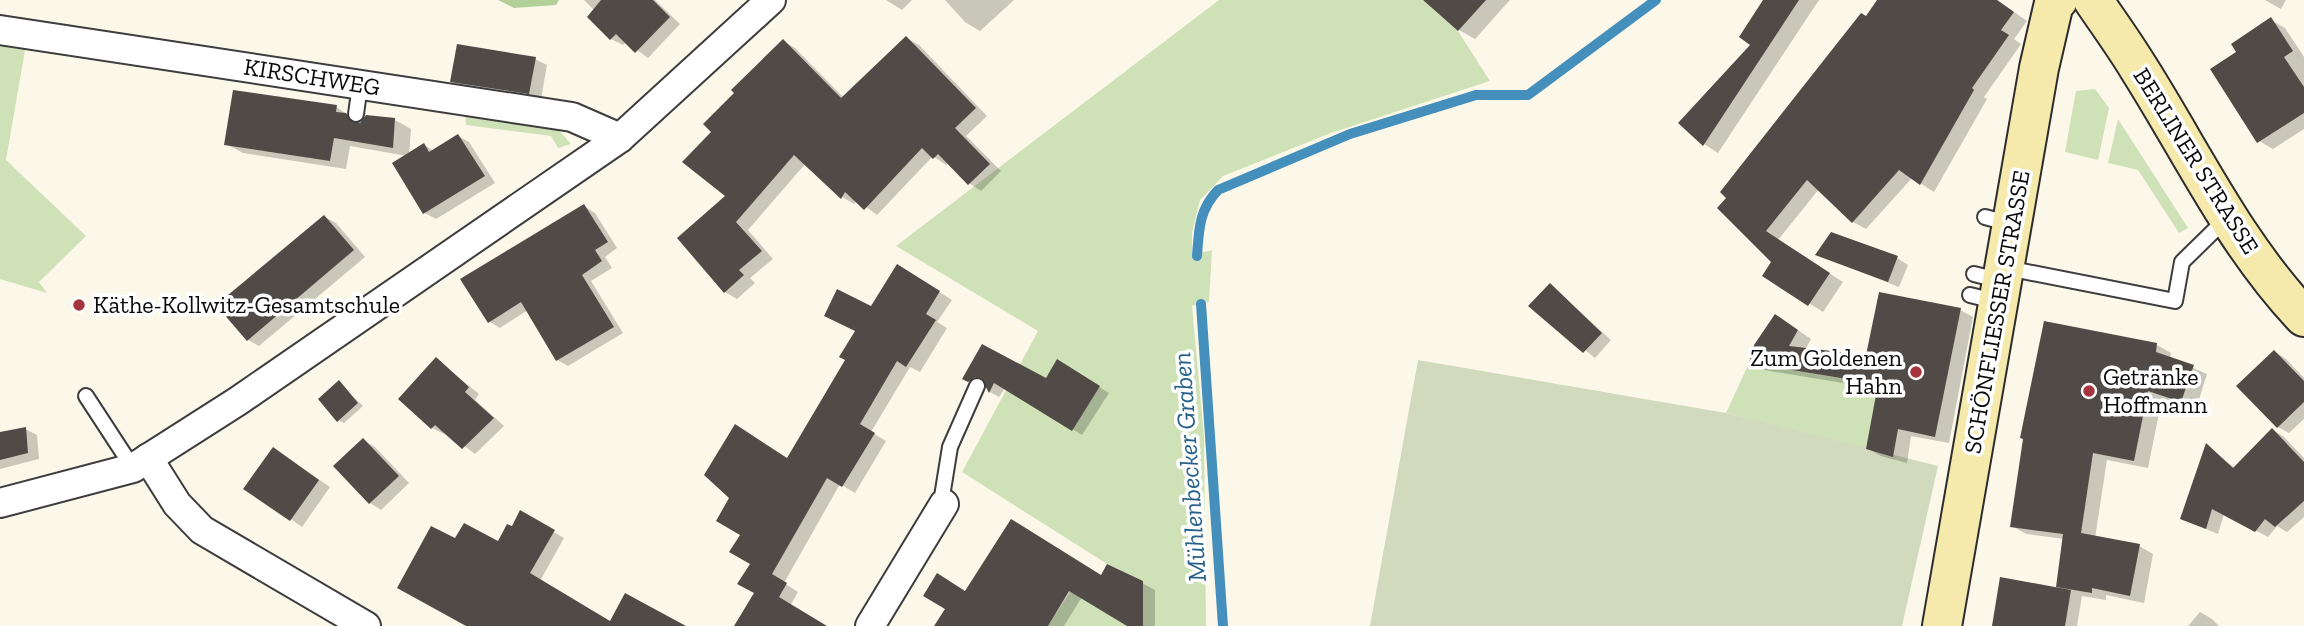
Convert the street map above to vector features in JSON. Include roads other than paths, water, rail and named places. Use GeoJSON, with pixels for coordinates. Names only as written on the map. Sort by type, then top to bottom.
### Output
{"type":"FeatureCollection","features":[{"type":"Feature","properties":{"kind":"main road","name":"SCHÖNFLIESSER STRASSE"},"geometry":{"type":"LineString","coordinates":[[1942,626],[1999,221],[2054,3],[2058,0]]}},
{"type":"Feature","properties":{"kind":"main road","name":"BERLINER STRASSE"},"geometry":{"type":"LineString","coordinates":[[2093,0],[2138,66],[2227,218],[2275,287],[2304,317]]}},
{"type":"Feature","properties":{"kind":"street"},"geometry":{"type":"LineString","coordinates":[[0,503],[140,463],[249,393],[620,138],[771,0]]}},
{"type":"Feature","properties":{"kind":"street","name":"KIRSCHWEG"},"geometry":{"type":"LineString","coordinates":[[0,30],[572,117],[620,138]]}},
{"type":"Feature","properties":{"kind":"street"},"geometry":{"type":"LineString","coordinates":[[140,463],[202,530],[366,626]]}},
{"type":"Feature","properties":{"kind":"street"},"geometry":{"type":"LineString","coordinates":[[870,626],[942,507]]}},
{"type":"Feature","properties":{"kind":"lane"},"geometry":{"type":"LineString","coordinates":[[356,114],[360,85]]}},
{"type":"Feature","properties":{"kind":"lane"},"geometry":{"type":"LineString","coordinates":[[1990,284],[2175,301],[2182,262],[2227,218]]}},
{"type":"Feature","properties":{"kind":"lane"},"geometry":{"type":"LineString","coordinates":[[942,507],[950,447],[977,386]]}},
{"type":"Feature","properties":{"kind":"lane"},"geometry":{"type":"LineString","coordinates":[[86,396],[140,463]]}},
{"type":"Feature","properties":{"kind":"waterway","name":"Mühlenbecker Graben"},"geometry":{"type":"LineString","coordinates":[[1197,256],[1204,213],[1218,190],[1350,134],[1476,95],[1528,95],[1656,0]]}},
{"type":"Feature","properties":{"kind":"waterway","name":"Mühlenbecker Graben"},"geometry":{"type":"LineString","coordinates":[[1201,304],[1223,626]]}},
{"type":"Feature","properties":{"kind":"place","name":"Käthe-Kollwitz-Gesamtschule"},"geometry":{"type":"Point","coordinates":[79,305]}},
{"type":"Feature","properties":{"kind":"place","name":"Zum Goldenen Hahn"},"geometry":{"type":"Point","coordinates":[1916,372]}},
{"type":"Feature","properties":{"kind":"place","name":"Getränke Hoffmann"},"geometry":{"type":"Point","coordinates":[2089,391]}}]}
